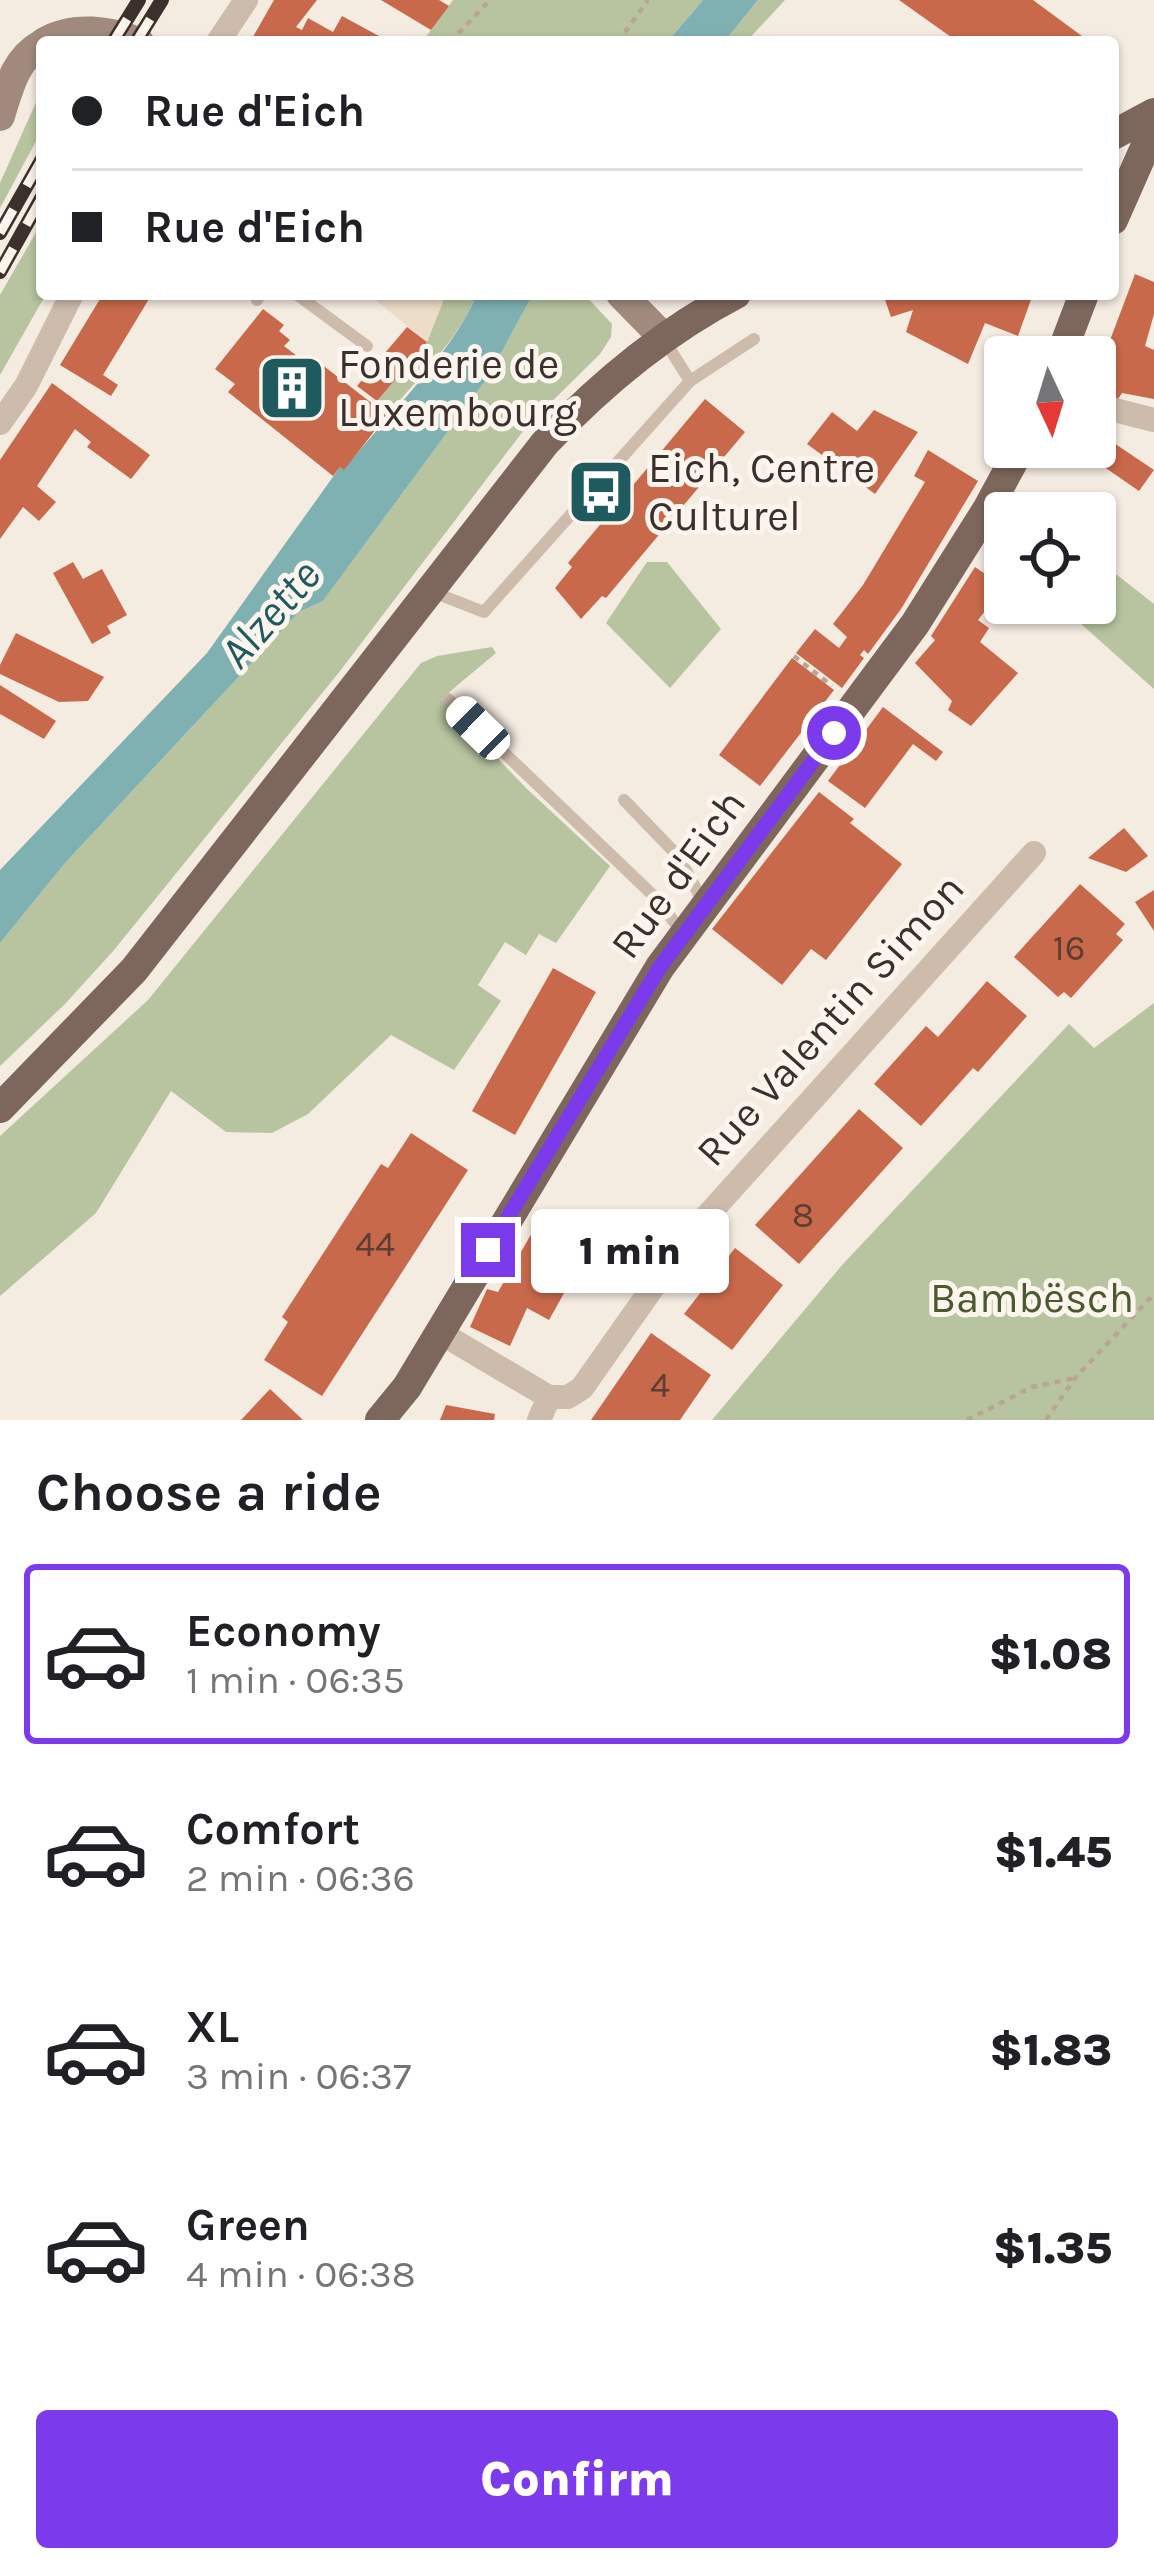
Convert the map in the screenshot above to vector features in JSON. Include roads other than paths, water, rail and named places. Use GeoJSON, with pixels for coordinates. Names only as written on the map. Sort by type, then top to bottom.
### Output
{"type":"FeatureCollection","features":[{"type":"Feature","properties":{"kind":"main road"},"geometry":{"type":"LineString","coordinates":[[55,36],[90,32],[122,36]]}},
{"type":"Feature","properties":{"kind":"main road"},"geometry":{"type":"LineString","coordinates":[[0,116],[11,79],[26,53],[36,47]]}},
{"type":"Feature","properties":{"kind":"main road"},"geometry":{"type":"LineString","coordinates":[[1119,131],[1154,113]]}},
{"type":"Feature","properties":{"kind":"main road"},"geometry":{"type":"LineString","coordinates":[[1119,198],[1154,127]]}},
{"type":"Feature","properties":{"kind":"main road"},"geometry":{"type":"LineString","coordinates":[[627,300],[662,337]]}},
{"type":"Feature","properties":{"kind":"main road"},"geometry":{"type":"LineString","coordinates":[[0,1108],[134,970],[545,443],[616,373],[662,337],[726,300]]}},
{"type":"Feature","properties":{"kind":"main road"},"geometry":{"type":"LineString","coordinates":[[1068,336],[1082,300]]}},
{"type":"Feature","properties":{"kind":"main road","name":"Rue d'Eich"},"geometry":{"type":"LineString","coordinates":[[380,1420],[406,1387],[682,934],[915,624],[1010,468]]}},
{"type":"Feature","properties":{"kind":"street"},"geometry":{"type":"LineString","coordinates":[[222,36],[246,0]]}},
{"type":"Feature","properties":{"kind":"street"},"geometry":{"type":"LineString","coordinates":[[0,423],[26,386],[69,300]]}},
{"type":"Feature","properties":{"kind":"street"},"geometry":{"type":"LineString","coordinates":[[1116,411],[1154,421]]}},
{"type":"Feature","properties":{"kind":"street","name":"Rue Valentin Simon"},"geometry":{"type":"LineString","coordinates":[[544,1408],[582,1388],[689,1236],[1034,853]]}},
{"type":"Feature","properties":{"kind":"street"},"geometry":{"type":"LineString","coordinates":[[440,1332],[544,1408]]}},
{"type":"Feature","properties":{"kind":"lane"},"geometry":{"type":"LineString","coordinates":[[304,300],[367,346]]}},
{"type":"Feature","properties":{"kind":"lane"},"geometry":{"type":"LineString","coordinates":[[662,337],[690,381]]}},
{"type":"Feature","properties":{"kind":"lane"},"geometry":{"type":"LineString","coordinates":[[429,591],[484,612],[690,381],[754,339]]}},
{"type":"Feature","properties":{"kind":"lane"},"geometry":{"type":"LineString","coordinates":[[448,700],[659,901],[682,934]]}},
{"type":"Feature","properties":{"kind":"lane"},"geometry":{"type":"LineString","coordinates":[[624,800],[679,857],[705,905]]}},
{"type":"Feature","properties":{"kind":"water"},"geometry":{"type":"Polygon","coordinates":[[[703,0],[758,0],[729,36],[672,36],[703,0]]]}},
{"type":"Feature","properties":{"kind":"water","name":"Alzette"},"geometry":{"type":"Polygon","coordinates":[[[474,300],[530,300],[488,377],[323,601],[299,612],[66,862],[0,943],[0,870],[207,653],[340,467],[344,469],[435,362],[474,300]]]}},
{"type":"Feature","properties":{"kind":"railway"},"geometry":{"type":"LineString","coordinates":[[117,36],[139,0]]}},
{"type":"Feature","properties":{"kind":"railway"},"geometry":{"type":"LineString","coordinates":[[140,36],[162,0]]}},
{"type":"Feature","properties":{"kind":"railway"},"geometry":{"type":"LineString","coordinates":[[0,233],[36,170]]}},
{"type":"Feature","properties":{"kind":"railway"},"geometry":{"type":"LineString","coordinates":[[0,272],[36,208]]}},
{"type":"Feature","properties":{"kind":"place","name":"Fonderie de Luxembourg"},"geometry":{"type":"Point","coordinates":[292,388]}},
{"type":"Feature","properties":{"kind":"place","name":"Eich, Centre Culturel"},"geometry":{"type":"Point","coordinates":[601,492]}},
{"type":"Feature","properties":{"kind":"park label","name":"Bambësch"},"geometry":{"type":"Point","coordinates":[1032,1298]}}]}
